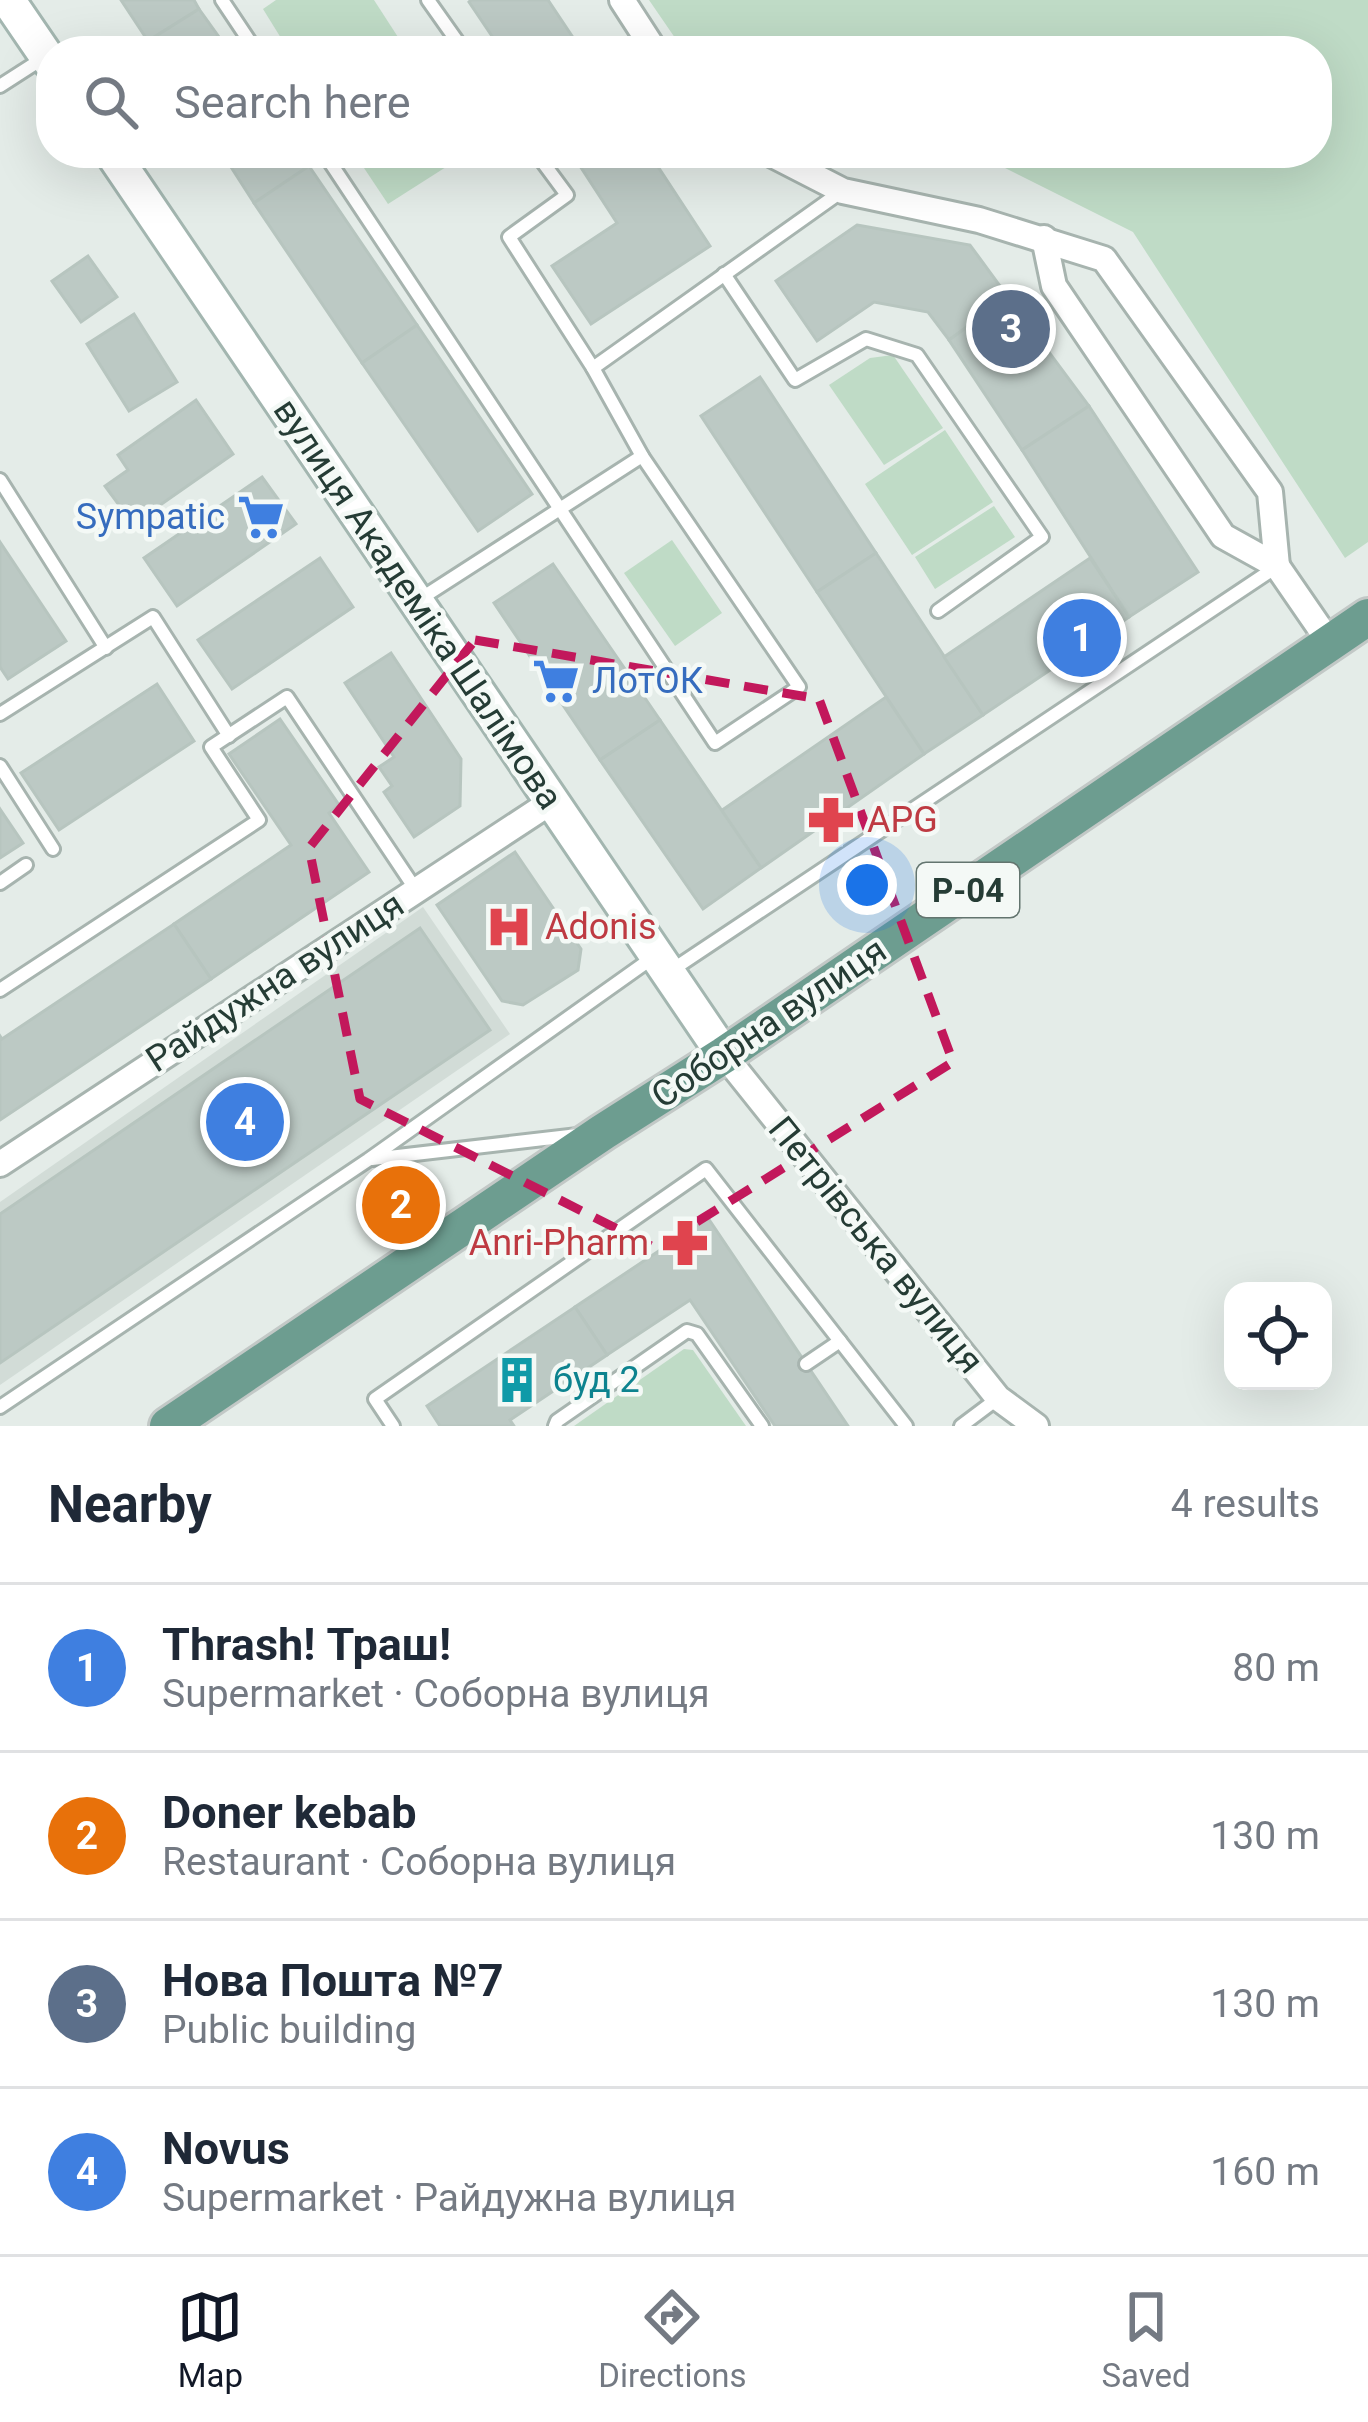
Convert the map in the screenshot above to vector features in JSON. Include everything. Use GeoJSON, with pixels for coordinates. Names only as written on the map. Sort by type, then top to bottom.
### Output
{"type":"FeatureCollection","features":[{"type":"Feature","properties":{"kind":"main road"},"geometry":{"type":"LineString","coordinates":[[8,0],[36,41]]}},
{"type":"Feature","properties":{"kind":"main road","name":"вулиця Академіка Шалімова"},"geometry":{"type":"LineString","coordinates":[[122,168],[724,1055]]}},
{"type":"Feature","properties":{"kind":"main road","name":"Соборна вулиця"},"geometry":{"type":"LineString","coordinates":[[168,1426],[1368,617]]}},
{"type":"Feature","properties":{"kind":"street"},"geometry":{"type":"LineString","coordinates":[[622,0],[646,36]]}},
{"type":"Feature","properties":{"kind":"street"},"geometry":{"type":"LineString","coordinates":[[800,168],[844,190],[1045,238],[1104,259],[1270,492],[1277,566]]}},
{"type":"Feature","properties":{"kind":"street"},"geometry":{"type":"LineString","coordinates":[[1045,238],[1054,286],[1223,536],[1277,566],[1330,644]]}},
{"type":"Feature","properties":{"kind":"street","name":"Райдужна вулиця"},"geometry":{"type":"LineString","coordinates":[[0,1164],[551,802]]}},
{"type":"Feature","properties":{"kind":"street","name":"Петрівська вулиця"},"geometry":{"type":"LineString","coordinates":[[724,1055],[998,1398],[1036,1426]]}},
{"type":"Feature","properties":{"kind":"lane"},"geometry":{"type":"LineString","coordinates":[[222,0],[246,36]]}},
{"type":"Feature","properties":{"kind":"lane"},"geometry":{"type":"LineString","coordinates":[[428,0],[453,36]]}},
{"type":"Feature","properties":{"kind":"lane"},"geometry":{"type":"LineString","coordinates":[[0,86],[36,67]]}},
{"type":"Feature","properties":{"kind":"lane"},"geometry":{"type":"LineString","coordinates":[[334,168],[715,743],[800,687],[642,456],[509,237],[567,195],[547,168]]}},
{"type":"Feature","properties":{"kind":"lane"},"geometry":{"type":"LineString","coordinates":[[592,368],[844,190]]}},
{"type":"Feature","properties":{"kind":"lane"},"geometry":{"type":"LineString","coordinates":[[724,274],[795,380],[866,339],[917,355],[1042,537],[938,610]]}},
{"type":"Feature","properties":{"kind":"lane"},"geometry":{"type":"LineString","coordinates":[[416,602],[642,456]]}},
{"type":"Feature","properties":{"kind":"lane"},"geometry":{"type":"LineString","coordinates":[[0,480],[106,648]]}},
{"type":"Feature","properties":{"kind":"lane"},"geometry":{"type":"LineString","coordinates":[[0,1407],[662,964],[1277,566]]}},
{"type":"Feature","properties":{"kind":"lane"},"geometry":{"type":"LineString","coordinates":[[0,714],[153,617],[229,736]]}},
{"type":"Feature","properties":{"kind":"lane"},"geometry":{"type":"LineString","coordinates":[[0,990],[260,820],[212,747],[287,697],[416,890]]}},
{"type":"Feature","properties":{"kind":"lane"},"geometry":{"type":"LineString","coordinates":[[0,766],[52,849]]}},
{"type":"Feature","properties":{"kind":"lane"},"geometry":{"type":"LineString","coordinates":[[0,883],[26,865]]}},
{"type":"Feature","properties":{"kind":"lane"},"geometry":{"type":"LineString","coordinates":[[368,1160],[603,1132]]}},
{"type":"Feature","properties":{"kind":"lane"},"geometry":{"type":"LineString","coordinates":[[393,1426],[375,1399],[706,1169],[906,1426]]}},
{"type":"Feature","properties":{"kind":"lane"},"geometry":{"type":"LineString","coordinates":[[555,1426],[687,1331],[698,1334],[751,1401],[762,1426]]}},
{"type":"Feature","properties":{"kind":"lane"},"geometry":{"type":"LineString","coordinates":[[806,1364],[840,1341]]}},
{"type":"Feature","properties":{"kind":"lane"},"geometry":{"type":"LineString","coordinates":[[961,1426],[998,1398]]}},
{"type":"Feature","properties":{"kind":"highlighted area"},"geometry":{"type":"Polygon","coordinates":[[[475,640],[819,699],[953,1062],[655,1248],[360,1099],[309,848],[475,640]]]}},
{"type":"Feature","properties":{"kind":"shaded area"},"geometry":{"type":"Polygon","coordinates":[[[423,907],[510,1034],[0,1385],[0,1202],[423,907]]]}},
{"type":"Feature","properties":{"kind":"green space"},"geometry":{"type":"Polygon","coordinates":[[[276,0],[374,0],[397,36],[280,36],[263,9],[276,0]]]}},
{"type":"Feature","properties":{"kind":"green space"},"geometry":{"type":"Polygon","coordinates":[[[649,0],[1368,0],[1368,542],[1345,558],[1133,232],[1005,168],[1332,168],[1332,36],[674,36],[649,0]]]}},
{"type":"Feature","properties":{"kind":"green space"},"geometry":{"type":"Polygon","coordinates":[[[364,168],[444,168],[388,204],[364,168]]]}},
{"type":"Feature","properties":{"kind":"green space"},"geometry":{"type":"Polygon","coordinates":[[[893,355],[943,428],[884,465],[829,385],[870,358],[893,355]]]}},
{"type":"Feature","properties":{"kind":"green space"},"geometry":{"type":"Polygon","coordinates":[[[945,430],[993,502],[912,555],[865,484],[945,430]]]}},
{"type":"Feature","properties":{"kind":"green space"},"geometry":{"type":"Polygon","coordinates":[[[994,506],[1015,537],[935,589],[915,557],[994,506]]]}},
{"type":"Feature","properties":{"kind":"green space"},"geometry":{"type":"Polygon","coordinates":[[[672,540],[722,613],[675,646],[624,573],[672,540]]]}},
{"type":"Feature","properties":{"kind":"green space"},"geometry":{"type":"Polygon","coordinates":[[[684,1349],[693,1350],[746,1426],[574,1426],[684,1349]]]}},
{"type":"Feature","properties":{"kind":"building"},"geometry":{"type":"Polygon","coordinates":[[[121,0],[194,0],[199,9],[156,36],[145,36],[121,0]]]}},
{"type":"Feature","properties":{"kind":"building"},"geometry":{"type":"Polygon","coordinates":[[[548,0],[572,36],[492,36],[469,2],[548,0]]]}},
{"type":"Feature","properties":{"kind":"building"},"geometry":{"type":"Polygon","coordinates":[[[199,9],[218,36],[156,36],[199,9]]]}},
{"type":"Feature","properties":{"kind":"building"},"geometry":{"type":"Polygon","coordinates":[[[232,168],[306,168],[254,203],[232,168]]]}},
{"type":"Feature","properties":{"kind":"building"},"geometry":{"type":"Polygon","coordinates":[[[310,168],[417,325],[362,363],[254,203],[310,168]]]}},
{"type":"Feature","properties":{"kind":"building"},"geometry":{"type":"Polygon","coordinates":[[[581,168],[659,168],[710,246],[591,324],[552,266],[617,223],[581,168]]]}},
{"type":"Feature","properties":{"kind":"building"},"geometry":{"type":"Polygon","coordinates":[[[857,225],[970,245],[1008,297],[949,340],[928,312],[874,302],[817,341],[776,281],[857,225]]]}},
{"type":"Feature","properties":{"kind":"building"},"geometry":{"type":"Polygon","coordinates":[[[88,256],[117,297],[81,322],[52,281],[88,256]]]}},
{"type":"Feature","properties":{"kind":"building"},"geometry":{"type":"Polygon","coordinates":[[[1008,297],[1089,406],[1022,450],[949,340],[1008,297]]]}},
{"type":"Feature","properties":{"kind":"building"},"geometry":{"type":"Polygon","coordinates":[[[134,314],[177,382],[129,411],[87,344],[134,314]]]}},
{"type":"Feature","properties":{"kind":"building"},"geometry":{"type":"Polygon","coordinates":[[[417,325],[532,494],[478,531],[362,363],[417,325]]]}},
{"type":"Feature","properties":{"kind":"building"},"geometry":{"type":"Polygon","coordinates":[[[760,377],[876,553],[817,592],[701,416],[760,377]]]}},
{"type":"Feature","properties":{"kind":"building"},"geometry":{"type":"Polygon","coordinates":[[[196,400],[233,454],[133,524],[105,486],[128,470],[118,455],[196,400]]]}},
{"type":"Feature","properties":{"kind":"building"},"geometry":{"type":"Polygon","coordinates":[[[1089,406],[1198,572],[1129,617],[1022,450],[1089,406]]]}},
{"type":"Feature","properties":{"kind":"building"},"geometry":{"type":"Polygon","coordinates":[[[262,477],[296,524],[177,606],[144,558],[262,477]]]}},
{"type":"Feature","properties":{"kind":"building"},"geometry":{"type":"Polygon","coordinates":[[[0,542],[66,641],[8,679],[0,667],[0,542]]]}},
{"type":"Feature","properties":{"kind":"building"},"geometry":{"type":"Polygon","coordinates":[[[876,553],[983,715],[924,754],[817,592],[876,553]]]}},
{"type":"Feature","properties":{"kind":"building"},"geometry":{"type":"Polygon","coordinates":[[[320,558],[353,607],[232,689],[198,640],[320,558]]]}},
{"type":"Feature","properties":{"kind":"building"},"geometry":{"type":"Polygon","coordinates":[[[1090,558],[1129,617],[983,715],[944,657],[1090,558]]]}},
{"type":"Feature","properties":{"kind":"building"},"geometry":{"type":"Polygon","coordinates":[[[553,564],[660,720],[600,760],[494,603],[553,564]]]}},
{"type":"Feature","properties":{"kind":"building"},"geometry":{"type":"Polygon","coordinates":[[[391,653],[461,759],[460,806],[414,837],[384,792],[392,786],[379,767],[394,757],[345,683],[391,653]]]}},
{"type":"Feature","properties":{"kind":"building"},"geometry":{"type":"Polygon","coordinates":[[[157,684],[194,741],[59,830],[21,773],[157,684]]]}},
{"type":"Feature","properties":{"kind":"building"},"geometry":{"type":"Polygon","coordinates":[[[886,697],[924,754],[761,868],[721,811],[886,697]]]}},
{"type":"Feature","properties":{"kind":"building"},"geometry":{"type":"Polygon","coordinates":[[[280,719],[339,805],[329,813],[369,872],[211,979],[174,924],[291,845],[229,754],[280,719]]]}},
{"type":"Feature","properties":{"kind":"building"},"geometry":{"type":"Polygon","coordinates":[[[660,720],[761,868],[703,909],[600,760],[660,720]]]}},
{"type":"Feature","properties":{"kind":"building"},"geometry":{"type":"Polygon","coordinates":[[[0,809],[23,843],[0,858],[0,809]]]}},
{"type":"Feature","properties":{"kind":"building","name":"Adonis"},"geometry":{"type":"Polygon","coordinates":[[[515,852],[581,949],[578,970],[523,1005],[502,1001],[437,905],[515,852]]]}},
{"type":"Feature","properties":{"kind":"building"},"geometry":{"type":"Polygon","coordinates":[[[174,924],[211,979],[0,1120],[0,1036],[2,1039],[174,924]]]}},
{"type":"Feature","properties":{"kind":"building"},"geometry":{"type":"Polygon","coordinates":[[[420,928],[490,1030],[0,1363],[0,1214],[420,928]]]}},
{"type":"Feature","properties":{"kind":"building"},"geometry":{"type":"Polygon","coordinates":[[[708,1218],[848,1426],[775,1426],[690,1300],[607,1355],[575,1307],[708,1218]]]}},
{"type":"Feature","properties":{"kind":"building","name":"буд 2"},"geometry":{"type":"Polygon","coordinates":[[[575,1307],[607,1355],[510,1420],[514,1426],[440,1426],[427,1406],[575,1307]]]}},
{"type":"Feature","properties":{"kind":"place","name":"Нова Пошта №7"},"geometry":{"type":"Point","coordinates":[1011,329]}},
{"type":"Feature","properties":{"kind":"place","name":"Sympatic"},"geometry":{"type":"Point","coordinates":[261,517]}},
{"type":"Feature","properties":{"kind":"place","name":"Thrash! Траш!"},"geometry":{"type":"Point","coordinates":[1082,638]}},
{"type":"Feature","properties":{"kind":"place","name":"ЛотОК"},"geometry":{"type":"Point","coordinates":[556,681]}},
{"type":"Feature","properties":{"kind":"place","name":"APG"},"geometry":{"type":"Point","coordinates":[831,820]}},
{"type":"Feature","properties":{"kind":"place","name":"Adonis"},"geometry":{"type":"Point","coordinates":[509,927]}},
{"type":"Feature","properties":{"kind":"place","name":"Novus"},"geometry":{"type":"Point","coordinates":[245,1122]}},
{"type":"Feature","properties":{"kind":"place","name":"Doner kebab"},"geometry":{"type":"Point","coordinates":[401,1205]}},
{"type":"Feature","properties":{"kind":"place","name":"Anri-Pharm"},"geometry":{"type":"Point","coordinates":[685,1243]}},
{"type":"Feature","properties":{"kind":"place","name":"буд 2"},"geometry":{"type":"Point","coordinates":[517,1380]}}]}
